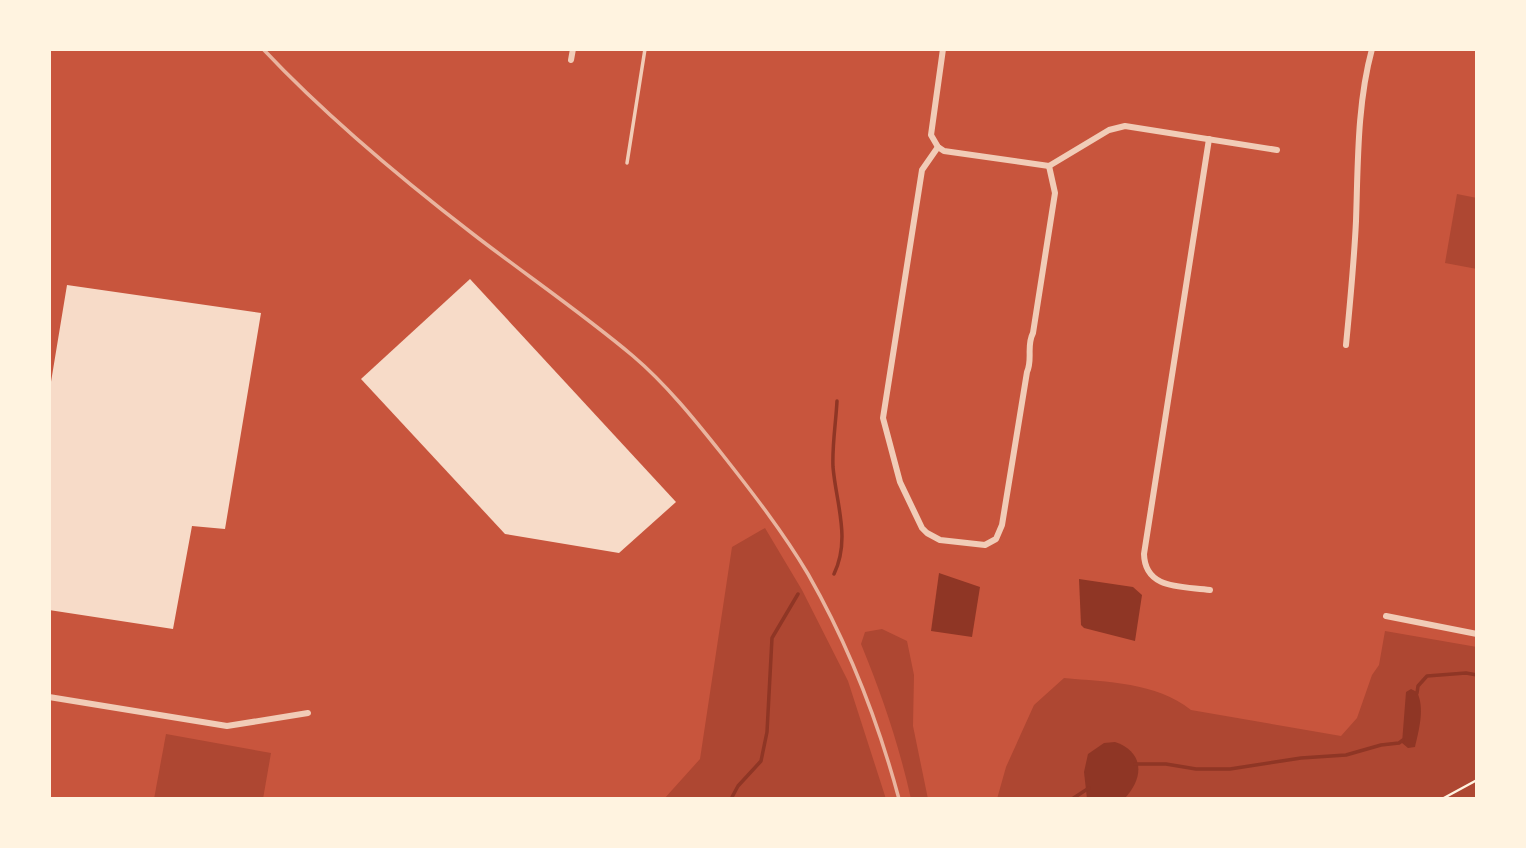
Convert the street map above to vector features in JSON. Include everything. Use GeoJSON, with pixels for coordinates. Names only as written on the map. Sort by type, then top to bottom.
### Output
{"type":"FeatureCollection","features":[{"type":"Feature","properties":{"kind":"street"},"geometry":{"type":"LineString","coordinates":[[571,60],[573,49]]}},
{"type":"Feature","properties":{"kind":"street"},"geometry":{"type":"LineString","coordinates":[[943,49],[931,135],[938,147],[944,151],[1049,166],[1118,126],[1133,126],[1277,150]]}},
{"type":"Feature","properties":{"kind":"street"},"geometry":{"type":"LineString","coordinates":[[1346,345],[1354,258],[1358,157],[1366,77],[1372,49]]}},
{"type":"Feature","properties":{"kind":"street"},"geometry":{"type":"LineString","coordinates":[[1209,139],[1144,554],[1145,567],[1152,577],[1163,583],[1210,590]]}},
{"type":"Feature","properties":{"kind":"street"},"geometry":{"type":"LineString","coordinates":[[938,147],[922,170],[883,418],[902,489],[922,528],[940,540],[985,545],[991,543],[1000,533],[1027,372],[1031,365],[1029,342],[1033,333],[1055,193],[1049,166]]}},
{"type":"Feature","properties":{"kind":"street"},"geometry":{"type":"LineString","coordinates":[[1386,616],[1475,632]]}},
{"type":"Feature","properties":{"kind":"street"},"geometry":{"type":"LineString","coordinates":[[49,697],[227,726],[308,712]]}},
{"type":"Feature","properties":{"kind":"lane"},"geometry":{"type":"LineString","coordinates":[[627,163],[645,49]]}},
{"type":"Feature","properties":{"kind":"path"},"geometry":{"type":"LineString","coordinates":[[1442,799],[1477,780]]}},
{"type":"Feature","properties":{"kind":"shaded area"},"geometry":{"type":"Polygon","coordinates":[[[1457,194],[1477,198],[1477,269],[1445,263],[1457,194]]]}},
{"type":"Feature","properties":{"kind":"shaded area"},"geometry":{"type":"Polygon","coordinates":[[[765,528],[802,590],[848,681],[886,799],[664,799],[700,759],[732,547],[765,528]]]}},
{"type":"Feature","properties":{"kind":"shaded area"},"geometry":{"type":"Polygon","coordinates":[[[939,573],[980,587],[972,637],[931,631],[939,573]]]}},
{"type":"Feature","properties":{"kind":"shaded area"},"geometry":{"type":"Polygon","coordinates":[[[1079,579],[1133,587],[1142,595],[1135,641],[1081,625],[1079,579]]]}},
{"type":"Feature","properties":{"kind":"shaded area"},"geometry":{"type":"Polygon","coordinates":[[[882,629],[907,641],[914,675],[913,726],[928,799],[911,799],[889,720],[861,644],[865,632],[882,629]]]}},
{"type":"Feature","properties":{"kind":"shaded area"},"geometry":{"type":"Polygon","coordinates":[[[1385,631],[1477,647],[1477,799],[997,799],[1006,767],[1034,705],[1064,678],[1130,685],[1162,694],[1191,710],[1341,736],[1357,718],[1372,675],[1379,665],[1385,631]]]}},
{"type":"Feature","properties":{"kind":"shaded area"},"geometry":{"type":"Polygon","coordinates":[[[1411,689],[1417,692],[1421,712],[1415,747],[1408,748],[1402,743],[1406,692],[1411,689]]]}},
{"type":"Feature","properties":{"kind":"shaded area"},"geometry":{"type":"Polygon","coordinates":[[[166,734],[271,753],[263,799],[154,799],[166,734]]]}},
{"type":"Feature","properties":{"kind":"shaded area"},"geometry":{"type":"Polygon","coordinates":[[[1115,742],[1125,746],[1136,759],[1138,775],[1135,783],[1124,799],[1087,799],[1084,772],[1088,754],[1104,743],[1115,742]]]}},
{"type":"Feature","properties":{"kind":"building"},"geometry":{"type":"Polygon","coordinates":[[[470,279],[676,502],[619,553],[505,534],[361,379],[470,279]]]}},
{"type":"Feature","properties":{"kind":"building"},"geometry":{"type":"Polygon","coordinates":[[[67,285],[261,313],[225,529],[192,526],[173,629],[49,610],[49,394],[67,285]]]}},
{"type":"Feature","properties":{"kind":"waterway"},"geometry":{"type":"LineString","coordinates":[[834,574],[839,561],[842,534],[833,467],[837,401]]}},
{"type":"Feature","properties":{"kind":"waterway"},"geometry":{"type":"LineString","coordinates":[[731,799],[738,786],[761,761],[767,732],[772,638],[798,594]]}},
{"type":"Feature","properties":{"kind":"waterway"},"geometry":{"type":"LineString","coordinates":[[1417,693],[1418,686],[1427,676],[1466,673],[1477,675]]}},
{"type":"Feature","properties":{"kind":"waterway"},"geometry":{"type":"LineString","coordinates":[[1135,764],[1230,769],[1301,758],[1346,755],[1403,740]]}},
{"type":"Feature","properties":{"kind":"waterway"},"geometry":{"type":"LineString","coordinates":[[1072,799],[1089,788]]}},
{"type":"Feature","properties":{"kind":"railway"},"geometry":{"type":"LineString","coordinates":[[263,49],[312,99],[391,168],[633,356],[691,415],[778,528],[823,601],[861,684],[899,799]]}}]}
